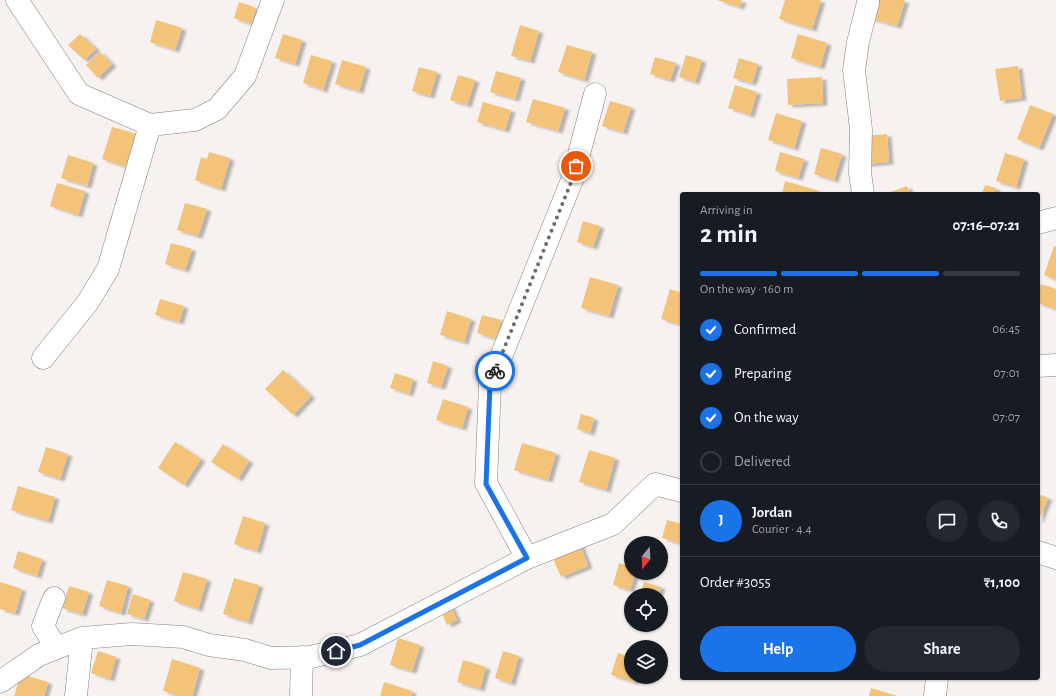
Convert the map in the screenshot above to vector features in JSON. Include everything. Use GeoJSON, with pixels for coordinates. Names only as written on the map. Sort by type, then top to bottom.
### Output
{"type":"FeatureCollection","features":[{"type":"Feature","properties":{"kind":"street"},"geometry":{"type":"LineString","coordinates":[[17,0],[79,94],[150,125],[195,120],[217,109],[245,76],[274,0]]}},
{"type":"Feature","properties":{"kind":"street"},"geometry":{"type":"LineString","coordinates":[[863,192],[860,173],[861,129],[854,70],[858,42],[868,0]]}},
{"type":"Feature","properties":{"kind":"street"},"geometry":{"type":"LineString","coordinates":[[527,558],[486,484],[490,384],[572,180],[595,94]]}},
{"type":"Feature","properties":{"kind":"street"},"geometry":{"type":"LineString","coordinates":[[43,358],[88,302],[108,270],[150,125]]}},
{"type":"Feature","properties":{"kind":"street"},"geometry":{"type":"LineString","coordinates":[[1040,222],[1056,218]]}},
{"type":"Feature","properties":{"kind":"street"},"geometry":{"type":"LineString","coordinates":[[1040,366],[1056,365]]}},
{"type":"Feature","properties":{"kind":"street"},"geometry":{"type":"LineString","coordinates":[[0,682],[39,655],[82,638],[132,634],[183,637],[209,645],[245,650],[271,658],[311,657],[360,645],[527,558],[613,524],[655,484],[680,490]]}},
{"type":"Feature","properties":{"kind":"street"},"geometry":{"type":"LineString","coordinates":[[1040,553],[1056,558]]}},
{"type":"Feature","properties":{"kind":"street"},"geometry":{"type":"LineString","coordinates":[[54,598],[43,626],[56,648]]}},
{"type":"Feature","properties":{"kind":"street"},"geometry":{"type":"LineString","coordinates":[[76,696],[82,638]]}},
{"type":"Feature","properties":{"kind":"street"},"geometry":{"type":"LineString","coordinates":[[301,696],[302,657]]}},
{"type":"Feature","properties":{"kind":"street"},"geometry":{"type":"LineString","coordinates":[[935,696],[937,680]]}},
{"type":"Feature","properties":{"kind":"building"},"geometry":{"type":"Polygon","coordinates":[[[717,0],[742,0],[740,7],[717,0]]]}},
{"type":"Feature","properties":{"kind":"building"},"geometry":{"type":"Polygon","coordinates":[[[785,0],[821,0],[812,29],[779,19],[785,0]]]}},
{"type":"Feature","properties":{"kind":"building"},"geometry":{"type":"Polygon","coordinates":[[[875,0],[905,0],[897,26],[869,18],[875,0]]]}},
{"type":"Feature","properties":{"kind":"building"},"geometry":{"type":"Polygon","coordinates":[[[239,2],[256,8],[251,24],[234,18],[239,2]]]}},
{"type":"Feature","properties":{"kind":"building"},"geometry":{"type":"Polygon","coordinates":[[[156,20],[182,28],[175,50],[150,42],[156,20]]]}},
{"type":"Feature","properties":{"kind":"building"},"geometry":{"type":"Polygon","coordinates":[[[520,25],[539,31],[530,61],[511,56],[520,25]]]}},
{"type":"Feature","properties":{"kind":"building"},"geometry":{"type":"Polygon","coordinates":[[[80,34],[96,49],[84,60],[68,45],[80,34]]]}},
{"type":"Feature","properties":{"kind":"building"},"geometry":{"type":"Polygon","coordinates":[[[283,34],[302,40],[295,64],[275,58],[283,34]]]}},
{"type":"Feature","properties":{"kind":"building"},"geometry":{"type":"Polygon","coordinates":[[[798,34],[827,43],[820,67],[791,58],[798,34]]]}},
{"type":"Feature","properties":{"kind":"building"},"geometry":{"type":"Polygon","coordinates":[[[567,45],[592,52],[584,80],[558,72],[567,45]]]}},
{"type":"Feature","properties":{"kind":"building"},"geometry":{"type":"Polygon","coordinates":[[[100,52],[112,64],[98,78],[86,65],[100,52]]]}},
{"type":"Feature","properties":{"kind":"building"},"geometry":{"type":"Polygon","coordinates":[[[311,55],[332,61],[323,90],[303,83],[311,55]]]}},
{"type":"Feature","properties":{"kind":"building"},"geometry":{"type":"Polygon","coordinates":[[[686,55],[702,60],[695,82],[679,77],[686,55]]]}},
{"type":"Feature","properties":{"kind":"building"},"geometry":{"type":"Polygon","coordinates":[[[655,57],[676,63],[670,80],[650,74],[655,57]]]}},
{"type":"Feature","properties":{"kind":"building"},"geometry":{"type":"Polygon","coordinates":[[[739,58],[758,64],[752,83],[733,78],[739,58]]]}},
{"type":"Feature","properties":{"kind":"building"},"geometry":{"type":"Polygon","coordinates":[[[342,60],[366,67],[359,91],[335,84],[342,60]]]}},
{"type":"Feature","properties":{"kind":"building"},"geometry":{"type":"Polygon","coordinates":[[[1018,66],[1022,98],[1000,101],[995,69],[1018,66]]]}},
{"type":"Feature","properties":{"kind":"building"},"geometry":{"type":"Polygon","coordinates":[[[419,67],[437,72],[430,96],[412,91],[419,67]]]}},
{"type":"Feature","properties":{"kind":"building"},"geometry":{"type":"Polygon","coordinates":[[[496,71],[521,78],[515,99],[490,92],[496,71]]]}},
{"type":"Feature","properties":{"kind":"building"},"geometry":{"type":"Polygon","coordinates":[[[458,75],[475,80],[467,105],[450,100],[458,75]]]}},
{"type":"Feature","properties":{"kind":"building"},"geometry":{"type":"Polygon","coordinates":[[[822,77],[823,103],[788,105],[787,79],[822,77]]]}},
{"type":"Feature","properties":{"kind":"building"},"geometry":{"type":"Polygon","coordinates":[[[735,85],[757,92],[750,115],[728,108],[735,85]]]}},
{"type":"Feature","properties":{"kind":"building"},"geometry":{"type":"Polygon","coordinates":[[[533,99],[565,108],[558,131],[526,122],[533,99]]]}},
{"type":"Feature","properties":{"kind":"building"},"geometry":{"type":"Polygon","coordinates":[[[610,101],[631,107],[623,132],[602,126],[610,101]]]}},
{"type":"Feature","properties":{"kind":"building"},"geometry":{"type":"Polygon","coordinates":[[[483,102],[511,110],[505,130],[477,122],[483,102]]]}},
{"type":"Feature","properties":{"kind":"building"},"geometry":{"type":"Polygon","coordinates":[[[1030,105],[1053,114],[1039,148],[1017,139],[1030,105]]]}},
{"type":"Feature","properties":{"kind":"building"},"geometry":{"type":"Polygon","coordinates":[[[776,113],[802,121],[794,148],[768,140],[776,113]]]}},
{"type":"Feature","properties":{"kind":"building"},"geometry":{"type":"Polygon","coordinates":[[[112,127],[140,135],[130,168],[102,159],[112,127]]]}},
{"type":"Feature","properties":{"kind":"building"},"geometry":{"type":"Polygon","coordinates":[[[887,134],[889,162],[867,164],[864,136],[887,134]]]}},
{"type":"Feature","properties":{"kind":"building"},"geometry":{"type":"Polygon","coordinates":[[[821,148],[842,154],[834,180],[814,174],[821,148]]]}},
{"type":"Feature","properties":{"kind":"building"},"geometry":{"type":"Polygon","coordinates":[[[209,152],[230,158],[221,189],[195,180],[201,157],[207,159],[209,152]]]}},
{"type":"Feature","properties":{"kind":"building"},"geometry":{"type":"Polygon","coordinates":[[[780,152],[804,159],[798,178],[775,171],[780,152]]]}},
{"type":"Feature","properties":{"kind":"building"},"geometry":{"type":"Polygon","coordinates":[[[1005,153],[1024,159],[1016,187],[996,181],[1005,153]]]}},
{"type":"Feature","properties":{"kind":"building"},"geometry":{"type":"Polygon","coordinates":[[[68,155],[93,163],[87,186],[61,178],[68,155]]]}},
{"type":"Feature","properties":{"kind":"building"},"geometry":{"type":"Polygon","coordinates":[[[785,181],[819,191],[819,192],[782,192],[785,181]]]}},
{"type":"Feature","properties":{"kind":"building"},"geometry":{"type":"Polygon","coordinates":[[[57,183],[85,191],[78,215],[50,206],[57,183]]]}},
{"type":"Feature","properties":{"kind":"building"},"geometry":{"type":"Polygon","coordinates":[[[985,185],[996,188],[995,192],[983,192],[985,185]]]}},
{"type":"Feature","properties":{"kind":"building"},"geometry":{"type":"Polygon","coordinates":[[[907,186],[909,192],[890,192],[907,186]]]}},
{"type":"Feature","properties":{"kind":"building"},"geometry":{"type":"Polygon","coordinates":[[[185,203],[207,209],[198,236],[177,230],[185,203]]]}},
{"type":"Feature","properties":{"kind":"building"},"geometry":{"type":"Polygon","coordinates":[[[583,221],[600,226],[593,247],[577,242],[583,221]]]}},
{"type":"Feature","properties":{"kind":"building"},"geometry":{"type":"Polygon","coordinates":[[[171,243],[192,249],[185,270],[165,264],[171,243]]]}},
{"type":"Feature","properties":{"kind":"building"},"geometry":{"type":"Polygon","coordinates":[[[1054,246],[1056,247],[1056,280],[1044,275],[1054,246]]]}},
{"type":"Feature","properties":{"kind":"building"},"geometry":{"type":"Polygon","coordinates":[[[590,277],[618,285],[609,316],[581,308],[590,277]]]}},
{"type":"Feature","properties":{"kind":"building"},"geometry":{"type":"Polygon","coordinates":[[[1041,284],[1056,289],[1055,309],[1040,304],[1041,284]]]}},
{"type":"Feature","properties":{"kind":"building"},"geometry":{"type":"Polygon","coordinates":[[[670,289],[680,292],[680,324],[661,319],[670,289]]]}},
{"type":"Feature","properties":{"kind":"building"},"geometry":{"type":"Polygon","coordinates":[[[160,299],[184,306],[179,322],[155,315],[160,299]]]}},
{"type":"Feature","properties":{"kind":"building"},"geometry":{"type":"Polygon","coordinates":[[[447,311],[471,319],[464,342],[440,335],[447,311]]]}},
{"type":"Feature","properties":{"kind":"building"},"geometry":{"type":"Polygon","coordinates":[[[482,315],[501,320],[496,339],[477,333],[482,315]]]}},
{"type":"Feature","properties":{"kind":"building"},"geometry":{"type":"Polygon","coordinates":[[[433,361],[448,366],[441,387],[427,383],[433,361]]]}},
{"type":"Feature","properties":{"kind":"building"},"geometry":{"type":"Polygon","coordinates":[[[283,370],[311,396],[293,415],[265,389],[283,370]]]}},
{"type":"Feature","properties":{"kind":"building"},"geometry":{"type":"Polygon","coordinates":[[[395,373],[413,379],[409,394],[390,388],[395,373]]]}},
{"type":"Feature","properties":{"kind":"building"},"geometry":{"type":"Polygon","coordinates":[[[443,399],[468,407],[462,428],[436,420],[443,399]]]}},
{"type":"Feature","properties":{"kind":"building"},"geometry":{"type":"Polygon","coordinates":[[[581,414],[594,418],[590,433],[577,429],[581,414]]]}},
{"type":"Feature","properties":{"kind":"building"},"geometry":{"type":"Polygon","coordinates":[[[175,442],[201,459],[184,485],[158,468],[175,442]]]}},
{"type":"Feature","properties":{"kind":"building"},"geometry":{"type":"Polygon","coordinates":[[[522,443],[556,453],[548,480],[514,470],[522,443]]]}},
{"type":"Feature","properties":{"kind":"building"},"geometry":{"type":"Polygon","coordinates":[[[223,444],[249,461],[238,479],[211,462],[223,444]]]}},
{"type":"Feature","properties":{"kind":"building"},"geometry":{"type":"Polygon","coordinates":[[[46,447],[68,454],[60,479],[38,472],[46,447]]]}},
{"type":"Feature","properties":{"kind":"building"},"geometry":{"type":"Polygon","coordinates":[[[589,450],[615,458],[606,490],[579,482],[589,450]]]}},
{"type":"Feature","properties":{"kind":"building"},"geometry":{"type":"Polygon","coordinates":[[[18,486],[55,497],[48,521],[11,510],[18,486]]]}},
{"type":"Feature","properties":{"kind":"building"},"geometry":{"type":"Polygon","coordinates":[[[1040,495],[1048,498],[1040,517],[1040,495]]]}},
{"type":"Feature","properties":{"kind":"building"},"geometry":{"type":"Polygon","coordinates":[[[243,516],[265,523],[257,551],[234,544],[243,516]]]}},
{"type":"Feature","properties":{"kind":"building"},"geometry":{"type":"Polygon","coordinates":[[[667,520],[680,523],[680,543],[668,540],[668,536],[663,536],[667,520]]]}},
{"type":"Feature","properties":{"kind":"building"},"geometry":{"type":"Polygon","coordinates":[[[579,542],[588,566],[561,577],[551,554],[579,542]]]}},
{"type":"Feature","properties":{"kind":"building"},"geometry":{"type":"Polygon","coordinates":[[[18,551],[42,559],[37,576],[13,568],[18,551]]]}},
{"type":"Feature","properties":{"kind":"building"},"geometry":{"type":"Polygon","coordinates":[[[619,563],[624,565],[624,580],[633,580],[631,588],[624,588],[613,585],[619,563]]]}},
{"type":"Feature","properties":{"kind":"building"},"geometry":{"type":"Polygon","coordinates":[[[183,572],[207,579],[198,609],[174,601],[183,572]]]}},
{"type":"Feature","properties":{"kind":"building"},"geometry":{"type":"Polygon","coordinates":[[[234,578],[259,585],[248,622],[223,614],[234,578]]]}},
{"type":"Feature","properties":{"kind":"building"},"geometry":{"type":"Polygon","coordinates":[[[107,580],[128,586],[121,613],[99,606],[107,580]]]}},
{"type":"Feature","properties":{"kind":"building"},"geometry":{"type":"Polygon","coordinates":[[[0,582],[22,589],[15,613],[0,609],[0,582]]]}},
{"type":"Feature","properties":{"kind":"building"},"geometry":{"type":"Polygon","coordinates":[[[644,582],[661,587],[661,588],[642,588],[644,582]]]}},
{"type":"Feature","properties":{"kind":"building"},"geometry":{"type":"Polygon","coordinates":[[[69,586],[89,592],[82,614],[62,608],[69,586]]]}},
{"type":"Feature","properties":{"kind":"building"},"geometry":{"type":"Polygon","coordinates":[[[133,594],[150,600],[144,619],[127,614],[133,594]]]}},
{"type":"Feature","properties":{"kind":"building"},"geometry":{"type":"Polygon","coordinates":[[[450,605],[457,620],[447,625],[440,609],[450,605]]]}},
{"type":"Feature","properties":{"kind":"building"},"geometry":{"type":"Polygon","coordinates":[[[398,638],[420,645],[412,671],[390,665],[398,638]]]}},
{"type":"Feature","properties":{"kind":"building"},"geometry":{"type":"Polygon","coordinates":[[[98,651],[116,657],[110,679],[91,673],[98,651]]]}},
{"type":"Feature","properties":{"kind":"building"},"geometry":{"type":"Polygon","coordinates":[[[503,651],[519,656],[511,683],[495,678],[503,651]]]}},
{"type":"Feature","properties":{"kind":"building"},"geometry":{"type":"Polygon","coordinates":[[[618,653],[624,655],[624,679],[611,675],[618,653]]]}},
{"type":"Feature","properties":{"kind":"building"},"geometry":{"type":"Polygon","coordinates":[[[172,659],[200,668],[192,696],[180,696],[163,691],[172,659]]]}},
{"type":"Feature","properties":{"kind":"building"},"geometry":{"type":"Polygon","coordinates":[[[463,660],[486,667],[480,689],[457,682],[463,660]]]}},
{"type":"Feature","properties":{"kind":"building"},"geometry":{"type":"Polygon","coordinates":[[[21,674],[48,682],[44,696],[14,696],[21,674]]]}},
{"type":"Feature","properties":{"kind":"building"},"geometry":{"type":"Polygon","coordinates":[[[384,682],[412,691],[411,696],[380,696],[384,682]]]}},
{"type":"Feature","properties":{"kind":"building"},"geometry":{"type":"Polygon","coordinates":[[[871,688],[897,696],[869,696],[871,688]]]}},
{"type":"Feature","properties":{"kind":"way so far"},"geometry":{"type":"LineString","coordinates":[[495,371],[572,180],[576,166]]}},
{"type":"Feature","properties":{"kind":"route"},"geometry":{"type":"LineString","coordinates":[[336,651],[360,645],[527,558],[486,484],[490,384],[495,371]]}}]}
